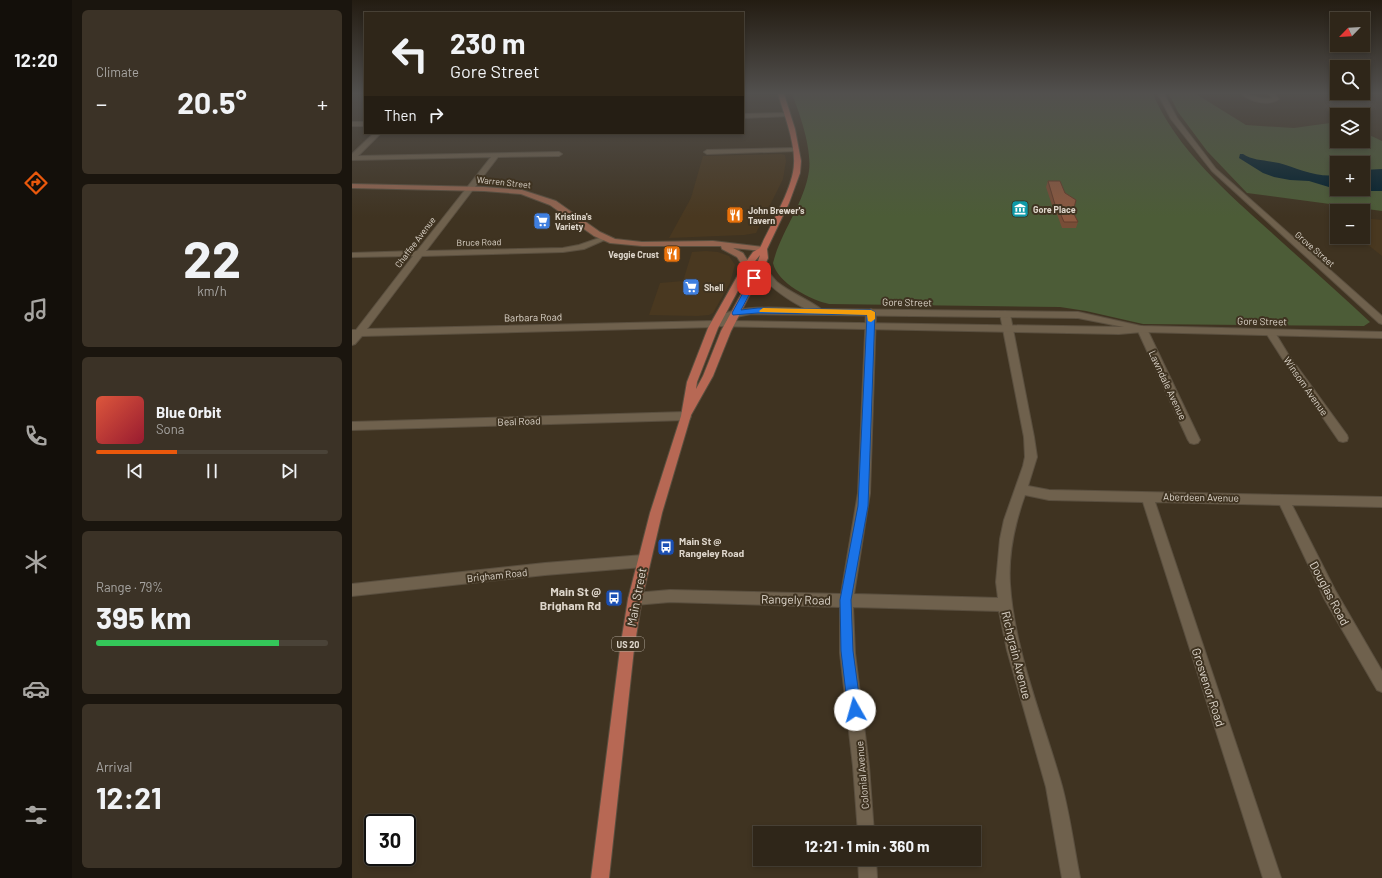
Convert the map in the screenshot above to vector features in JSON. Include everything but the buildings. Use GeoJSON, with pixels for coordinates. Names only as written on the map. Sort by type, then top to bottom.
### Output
{"type":"FeatureCollection","features":[{"type":"Feature","properties":{"kind":"main road","name":"Main Street"},"geometry":{"type":"LineString","coordinates":[[600,878],[627,649],[643,561],[686,416],[692,382],[715,324],[747,266],[764,245],[795,180],[798,165],[793,135]]}},
{"type":"Feature","properties":{"kind":"main road","name":"Warren Street"},"geometry":{"type":"LineString","coordinates":[[352,186],[522,192],[539,197],[563,209],[586,227],[605,238],[631,244],[713,243],[764,245]]}},
{"type":"Feature","properties":{"kind":"main road"},"geometry":{"type":"LineString","coordinates":[[713,243],[737,253],[744,260],[747,266]]}},
{"type":"Feature","properties":{"kind":"main road","name":"Main Street"},"geometry":{"type":"LineString","coordinates":[[686,416],[708,376],[729,325],[760,267],[764,258],[764,245]]}},
{"type":"Feature","properties":{"kind":"street"},"geometry":{"type":"LineString","coordinates":[[352,158],[376,135]]}},
{"type":"Feature","properties":{"kind":"street","name":"Grove Street"},"geometry":{"type":"LineString","coordinates":[[1186,135],[1206,161],[1236,191],[1382,321]]}},
{"type":"Feature","properties":{"kind":"street"},"geometry":{"type":"LineString","coordinates":[[707,152],[796,150]]}},
{"type":"Feature","properties":{"kind":"street"},"geometry":{"type":"LineString","coordinates":[[352,158],[559,154]]}},
{"type":"Feature","properties":{"kind":"street","name":"Chaffee Avenue"},"geometry":{"type":"LineString","coordinates":[[352,342],[355,333],[420,253],[496,155]]}},
{"type":"Feature","properties":{"kind":"street","name":"Bruce Road"},"geometry":{"type":"LineString","coordinates":[[352,255],[572,249],[590,245],[605,238]]}},
{"type":"Feature","properties":{"kind":"street"},"geometry":{"type":"LineString","coordinates":[[760,267],[767,278],[796,299],[810,307],[824,311]]}},
{"type":"Feature","properties":{"kind":"street","name":"Gore Street"},"geometry":{"type":"LineString","coordinates":[[715,324],[736,313],[758,311],[824,311],[1087,316],[1142,329]]}},
{"type":"Feature","properties":{"kind":"street","name":"Colonial Avenue"},"geometry":{"type":"LineString","coordinates":[[865,826],[860,754],[847,651],[846,600],[863,506],[871,312]]}},
{"type":"Feature","properties":{"kind":"street","name":"Richgrain Avenue"},"geometry":{"type":"LineString","coordinates":[[1005,314],[1031,446],[1029,466],[1010,520],[1006,539],[1003,582],[1005,605],[1014,650],[1054,787],[1071,878]]}},
{"type":"Feature","properties":{"kind":"street","name":"Barbara Road"},"geometry":{"type":"LineString","coordinates":[[355,333],[715,324]]}},
{"type":"Feature","properties":{"kind":"street","name":"Gore Street"},"geometry":{"type":"LineString","coordinates":[[715,324],[1119,331],[1142,329],[1382,336]]}},
{"type":"Feature","properties":{"kind":"street","name":"Lawndale Avenue"},"geometry":{"type":"LineString","coordinates":[[1142,329],[1194,440]]}},
{"type":"Feature","properties":{"kind":"street","name":"Winsom Avenue"},"geometry":{"type":"LineString","coordinates":[[1271,333],[1285,356],[1343,438]]}},
{"type":"Feature","properties":{"kind":"street","name":"Beal Road"},"geometry":{"type":"LineString","coordinates":[[352,426],[686,416]]}},
{"type":"Feature","properties":{"kind":"street","name":"Aberdeen Avenue"},"geometry":{"type":"LineString","coordinates":[[1021,488],[1036,493],[1049,494],[1283,498],[1382,502]]}},
{"type":"Feature","properties":{"kind":"street","name":"Grosvenor Road"},"geometry":{"type":"LineString","coordinates":[[1147,496],[1272,878]]}},
{"type":"Feature","properties":{"kind":"street","name":"Douglas Road"},"geometry":{"type":"LineString","coordinates":[[1283,498],[1330,595],[1382,685]]}},
{"type":"Feature","properties":{"kind":"street","name":"Brigham Road"},"geometry":{"type":"LineString","coordinates":[[352,590],[545,569],[643,561]]}},
{"type":"Feature","properties":{"kind":"street","name":"Rangely Road"},"geometry":{"type":"LineString","coordinates":[[635,599],[670,596],[1005,605]]}},
{"type":"Feature","properties":{"kind":"street"},"geometry":{"type":"LineString","coordinates":[[867,866],[868,878]]}},
{"type":"Feature","properties":{"kind":"shaded area"},"geometry":{"type":"Polygon","coordinates":[[[785,155],[786,161],[783,179],[756,233],[744,235],[669,238],[691,198],[703,156],[785,155]]]}},
{"type":"Feature","properties":{"kind":"shaded area"},"geometry":{"type":"Polygon","coordinates":[[[1370,219],[1382,220],[1382,256],[1367,244],[1370,244],[1370,219]]]}},
{"type":"Feature","properties":{"kind":"shaded area"},"geometry":{"type":"Polygon","coordinates":[[[692,252],[718,252],[729,256],[735,265],[730,283],[713,313],[709,315],[697,316],[649,315],[660,283],[683,281],[692,252]]]}},
{"type":"Feature","properties":{"kind":"green space","name":"Gore Place"},"geometry":{"type":"Polygon","coordinates":[[[805,135],[1177,135],[1222,187],[1370,322],[1364,326],[1143,324],[1086,311],[1060,307],[829,304],[822,302],[804,295],[788,284],[776,270],[773,263],[781,240],[798,206],[806,183],[809,171],[809,152],[805,135]]]}},
{"type":"Feature","properties":{"kind":"green space"},"geometry":{"type":"Polygon","coordinates":[[[1195,135],[1330,135],[1330,148],[1370,148],[1370,135],[1382,141],[1382,211],[1370,209],[1370,204],[1330,204],[1247,193],[1207,151],[1195,135]]]}},
{"type":"Feature","properties":{"kind":"water"},"geometry":{"type":"Polygon","coordinates":[[[1240,154],[1243,154],[1256,159],[1279,163],[1307,172],[1330,176],[1330,187],[1309,181],[1274,177],[1263,173],[1239,158],[1240,154]]]}},
{"type":"Feature","properties":{"kind":"water"},"geometry":{"type":"Polygon","coordinates":[[[1382,169],[1382,191],[1370,191],[1370,170],[1382,169]]]}},
{"type":"Feature","properties":{"kind":"slow traffic"},"geometry":{"type":"LineString","coordinates":[[763,311],[871,312],[871,319]]}},
{"type":"Feature","properties":{"kind":"place","name":"Gore Place"},"geometry":{"type":"Point","coordinates":[1020,209]}},
{"type":"Feature","properties":{"kind":"place","name":"John Brewer's Tavern"},"geometry":{"type":"Point","coordinates":[735,215]}},
{"type":"Feature","properties":{"kind":"place","name":"Kristina's Variety"},"geometry":{"type":"Point","coordinates":[542,221]}},
{"type":"Feature","properties":{"kind":"place","name":"Veggie Crust"},"geometry":{"type":"Point","coordinates":[672,254]}},
{"type":"Feature","properties":{"kind":"place","name":"Shell"},"geometry":{"type":"Point","coordinates":[691,287]}},
{"type":"Feature","properties":{"kind":"place","name":"Main St @ Rangeley Road"},"geometry":{"type":"Point","coordinates":[666,547]}},
{"type":"Feature","properties":{"kind":"place","name":"Main St @ Brigham Rd"},"geometry":{"type":"Point","coordinates":[614,598]}},
{"type":"Feature","properties":{"kind":"route"},"geometry":{"type":"LineString","coordinates":[[754,278],[736,313],[746,311],[871,312],[863,506],[846,600],[847,651],[855,710]]}}]}
